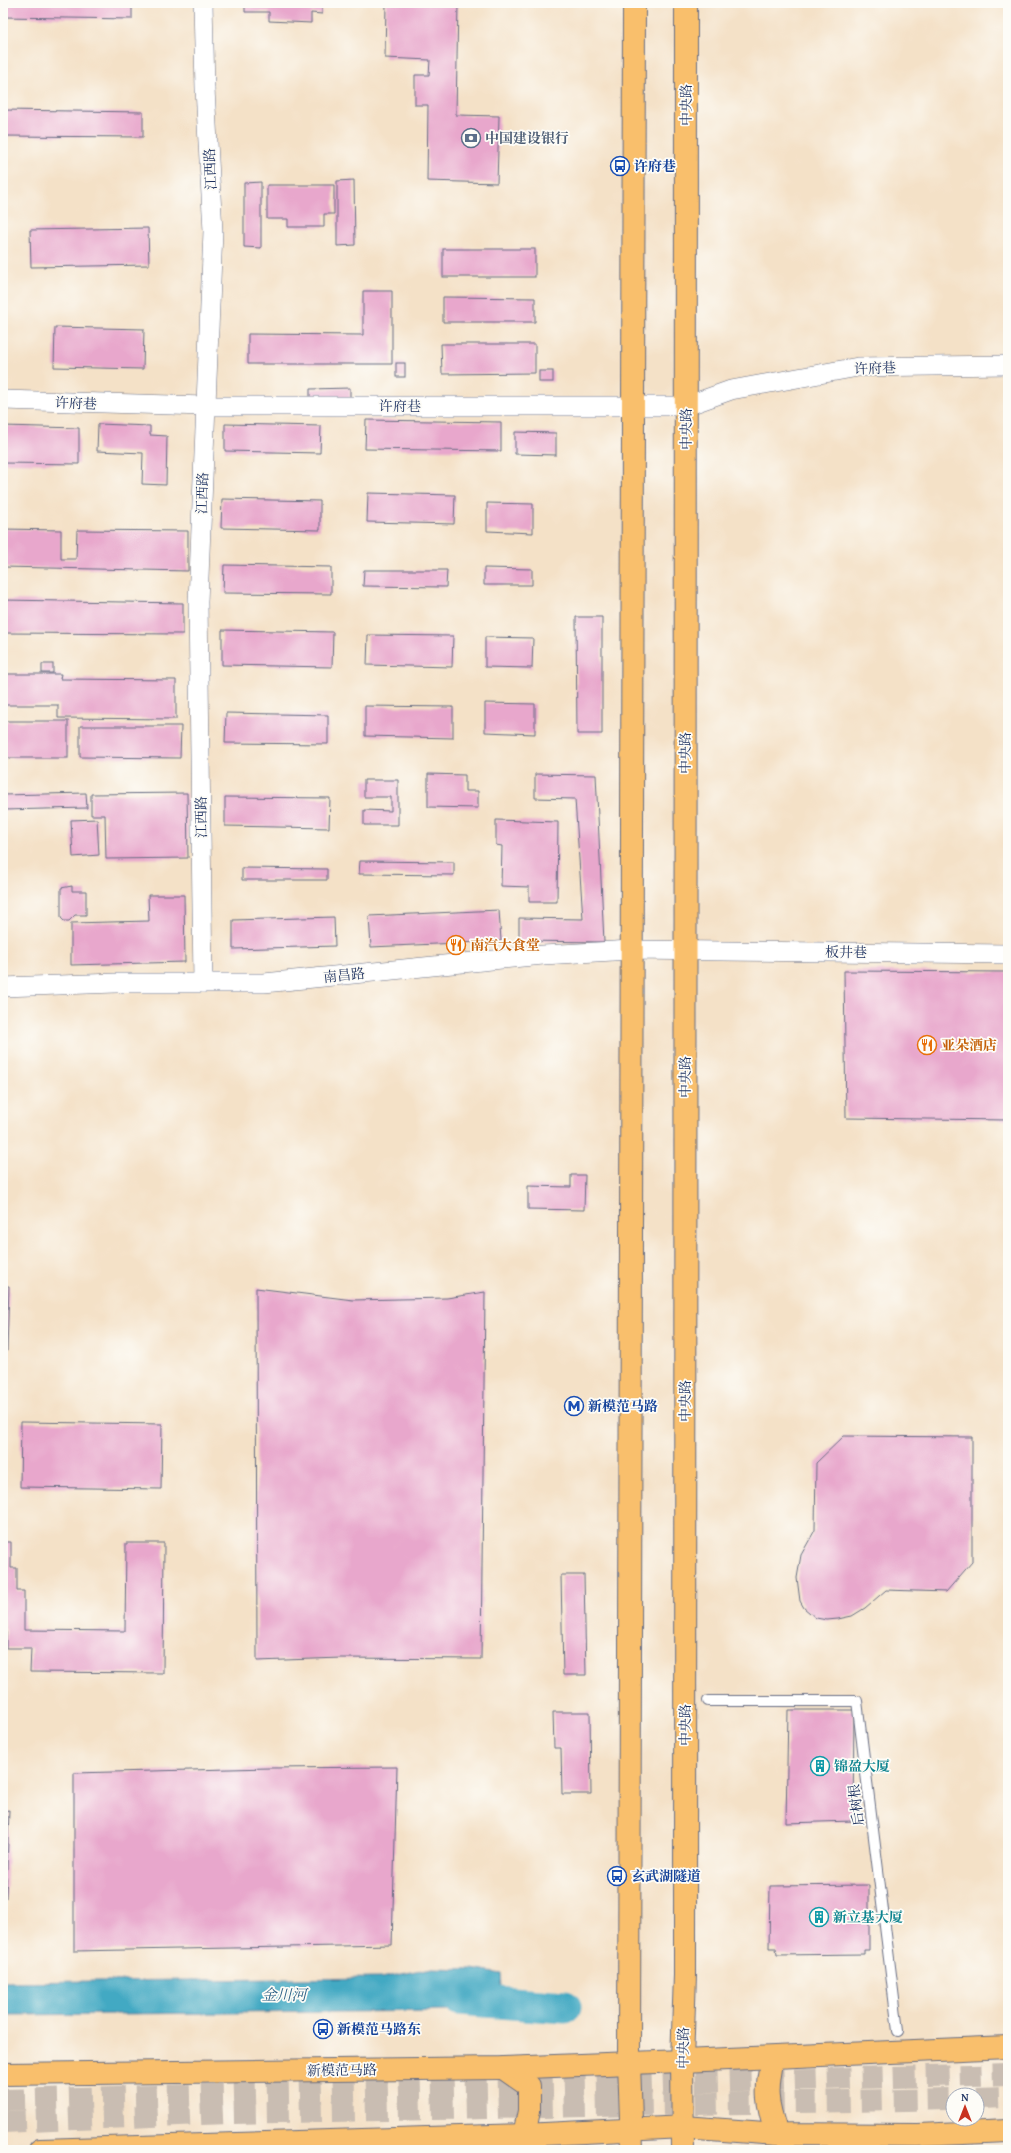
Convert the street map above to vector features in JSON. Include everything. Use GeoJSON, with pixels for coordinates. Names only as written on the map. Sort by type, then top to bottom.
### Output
{"type":"FeatureCollection","features":[{"type":"Feature","properties":{"kind":"main road"},"geometry":{"type":"LineString","coordinates":[[632,2140],[629,2062],[634,3]]}},
{"type":"Feature","properties":{"kind":"main road","name":"中央路"},"geometry":{"type":"LineString","coordinates":[[683,2150],[684,2127],[682,2061],[685,1974],[686,3]]}},
{"type":"Feature","properties":{"kind":"main road","name":"新模范马路"},"geometry":{"type":"LineString","coordinates":[[3,2074],[503,2068],[1008,2047]]}},
{"type":"Feature","properties":{"kind":"main road"},"geometry":{"type":"LineString","coordinates":[[772,2058],[767,2081],[767,2107],[777,2134]]}},
{"type":"Feature","properties":{"kind":"main road"},"geometry":{"type":"LineString","coordinates":[[503,2068],[529,2086],[529,2111],[524,2135]]}},
{"type":"Feature","properties":{"kind":"main road"},"geometry":{"type":"LineString","coordinates":[[40,2150],[524,2135],[632,2140],[684,2127],[777,2134],[918,2135],[1008,2132]]}},
{"type":"Feature","properties":{"kind":"street","name":"江西路"},"geometry":{"type":"LineString","coordinates":[[203,3],[205,89],[214,231],[205,406],[198,602],[203,983]]}},
{"type":"Feature","properties":{"kind":"street","name":"许府巷"},"geometry":{"type":"LineString","coordinates":[[3,400],[205,406],[686,406],[731,390],[858,367],[1008,365]]}},
{"type":"Feature","properties":{"kind":"street","name":"南昌路"},"geometry":{"type":"LineString","coordinates":[[3,987],[116,983],[264,983],[543,955],[631,950],[685,949]]}},
{"type":"Feature","properties":{"kind":"street","name":"板井巷"},"geometry":{"type":"LineString","coordinates":[[685,949],[1008,954]]}},
{"type":"Feature","properties":{"kind":"lane","name":"后树根"},"geometry":{"type":"LineString","coordinates":[[708,1701],[858,1701],[898,2031]]}},
{"type":"Feature","properties":{"kind":"water"},"geometry":{"type":"Polygon","coordinates":[[[432,1968],[472,1969],[501,1974],[504,2012],[452,2011],[3,2015],[3,1982],[381,1978],[432,1968]]]}},
{"type":"Feature","properties":{"kind":"building"},"geometry":{"type":"Polygon","coordinates":[[[3,3],[132,3],[132,19],[3,17],[3,3]]]}},
{"type":"Feature","properties":{"kind":"building"},"geometry":{"type":"Polygon","coordinates":[[[245,3],[322,3],[322,14],[311,13],[311,23],[269,21],[269,12],[245,12],[245,3]]]}},
{"type":"Feature","properties":{"kind":"building"},"geometry":{"type":"Polygon","coordinates":[[[386,3],[458,3],[456,115],[499,116],[497,183],[427,181],[428,105],[415,105],[415,75],[429,75],[430,60],[385,58],[386,3]]]}},
{"type":"Feature","properties":{"kind":"building"},"geometry":{"type":"Polygon","coordinates":[[[3,110],[143,112],[143,137],[3,136],[3,110]]]}},
{"type":"Feature","properties":{"kind":"building"},"geometry":{"type":"Polygon","coordinates":[[[354,180],[355,245],[337,246],[337,181],[354,180]]]}},
{"type":"Feature","properties":{"kind":"building"},"geometry":{"type":"Polygon","coordinates":[[[261,182],[261,248],[244,247],[244,183],[261,182]]]}},
{"type":"Feature","properties":{"kind":"building"},"geometry":{"type":"Polygon","coordinates":[[[267,185],[334,185],[334,214],[324,214],[324,227],[288,227],[288,219],[267,219],[267,185]]]}},
{"type":"Feature","properties":{"kind":"building"},"geometry":{"type":"Polygon","coordinates":[[[148,228],[149,265],[31,267],[30,230],[148,228]]]}},
{"type":"Feature","properties":{"kind":"building"},"geometry":{"type":"Polygon","coordinates":[[[443,249],[535,249],[535,277],[443,277],[443,249]]]}},
{"type":"Feature","properties":{"kind":"building"},"geometry":{"type":"Polygon","coordinates":[[[363,291],[392,291],[392,364],[248,364],[248,334],[363,335],[363,291]]]}},
{"type":"Feature","properties":{"kind":"building"},"geometry":{"type":"Polygon","coordinates":[[[443,297],[535,298],[535,322],[443,322],[443,297]]]}},
{"type":"Feature","properties":{"kind":"building"},"geometry":{"type":"Polygon","coordinates":[[[55,327],[144,329],[143,369],[54,367],[55,327]]]}},
{"type":"Feature","properties":{"kind":"building"},"geometry":{"type":"Polygon","coordinates":[[[441,344],[535,344],[535,373],[442,374],[441,344]]]}},
{"type":"Feature","properties":{"kind":"building"},"geometry":{"type":"Polygon","coordinates":[[[396,363],[405,363],[405,377],[396,377],[396,363]]]}},
{"type":"Feature","properties":{"kind":"building"},"geometry":{"type":"Polygon","coordinates":[[[539,371],[553,371],[553,382],[539,382],[539,371]]]}},
{"type":"Feature","properties":{"kind":"building"},"geometry":{"type":"Polygon","coordinates":[[[350,388],[350,405],[310,406],[310,389],[350,388]]]}},
{"type":"Feature","properties":{"kind":"building"},"geometry":{"type":"Polygon","coordinates":[[[366,420],[501,422],[501,451],[365,449],[366,420]]]}},
{"type":"Feature","properties":{"kind":"building"},"geometry":{"type":"Polygon","coordinates":[[[98,424],[150,426],[150,435],[167,436],[166,485],[142,484],[143,453],[97,451],[98,424]]]}},
{"type":"Feature","properties":{"kind":"building"},"geometry":{"type":"Polygon","coordinates":[[[225,424],[321,426],[320,453],[225,451],[225,424]]]}},
{"type":"Feature","properties":{"kind":"building"},"geometry":{"type":"Polygon","coordinates":[[[3,426],[79,428],[79,464],[3,463],[3,426]]]}},
{"type":"Feature","properties":{"kind":"building"},"geometry":{"type":"Polygon","coordinates":[[[515,432],[556,433],[556,455],[515,454],[515,432]]]}},
{"type":"Feature","properties":{"kind":"building"},"geometry":{"type":"Polygon","coordinates":[[[368,493],[455,495],[454,524],[367,522],[368,493]]]}},
{"type":"Feature","properties":{"kind":"building"},"geometry":{"type":"Polygon","coordinates":[[[222,499],[320,501],[320,530],[221,528],[222,499]]]}},
{"type":"Feature","properties":{"kind":"building"},"geometry":{"type":"Polygon","coordinates":[[[487,503],[533,504],[533,533],[487,531],[487,503]]]}},
{"type":"Feature","properties":{"kind":"building"},"geometry":{"type":"Polygon","coordinates":[[[3,529],[61,530],[61,559],[76,559],[77,530],[188,531],[188,571],[3,567],[3,529]]]}},
{"type":"Feature","properties":{"kind":"building"},"geometry":{"type":"Polygon","coordinates":[[[224,565],[331,567],[331,594],[223,593],[224,565]]]}},
{"type":"Feature","properties":{"kind":"building"},"geometry":{"type":"Polygon","coordinates":[[[484,568],[532,569],[532,585],[484,585],[484,568]]]}},
{"type":"Feature","properties":{"kind":"building"},"geometry":{"type":"Polygon","coordinates":[[[364,570],[447,570],[446,587],[363,586],[364,570]]]}},
{"type":"Feature","properties":{"kind":"building"},"geometry":{"type":"Polygon","coordinates":[[[3,600],[183,603],[183,634],[3,633],[3,600]]]}},
{"type":"Feature","properties":{"kind":"building"},"geometry":{"type":"Polygon","coordinates":[[[576,617],[602,617],[602,734],[577,734],[576,617]]]}},
{"type":"Feature","properties":{"kind":"building"},"geometry":{"type":"Polygon","coordinates":[[[222,630],[333,632],[332,667],[222,665],[222,630]]]}},
{"type":"Feature","properties":{"kind":"building"},"geometry":{"type":"Polygon","coordinates":[[[368,635],[453,636],[452,667],[367,665],[368,635]]]}},
{"type":"Feature","properties":{"kind":"building"},"geometry":{"type":"Polygon","coordinates":[[[485,637],[533,638],[532,668],[485,667],[485,637]]]}},
{"type":"Feature","properties":{"kind":"building"},"geometry":{"type":"Polygon","coordinates":[[[42,664],[53,664],[53,673],[42,673],[42,664]]]}},
{"type":"Feature","properties":{"kind":"building"},"geometry":{"type":"Polygon","coordinates":[[[3,674],[61,674],[60,679],[176,680],[176,719],[58,718],[58,705],[3,705],[3,674]]]}},
{"type":"Feature","properties":{"kind":"building"},"geometry":{"type":"Polygon","coordinates":[[[485,703],[535,704],[535,734],[485,732],[485,703]]]}},
{"type":"Feature","properties":{"kind":"building"},"geometry":{"type":"Polygon","coordinates":[[[365,706],[453,707],[453,738],[365,736],[365,706]]]}},
{"type":"Feature","properties":{"kind":"building"},"geometry":{"type":"Polygon","coordinates":[[[226,713],[328,715],[328,744],[225,743],[226,713]]]}},
{"type":"Feature","properties":{"kind":"building"},"geometry":{"type":"Polygon","coordinates":[[[3,721],[68,721],[68,758],[3,758],[3,721]]]}},
{"type":"Feature","properties":{"kind":"building"},"geometry":{"type":"Polygon","coordinates":[[[80,726],[181,726],[180,758],[80,757],[80,726]]]}},
{"type":"Feature","properties":{"kind":"building"},"geometry":{"type":"Polygon","coordinates":[[[428,774],[465,775],[465,791],[478,791],[478,808],[428,807],[428,774]]]}},
{"type":"Feature","properties":{"kind":"building"},"geometry":{"type":"Polygon","coordinates":[[[535,774],[596,775],[604,942],[519,941],[519,918],[583,919],[575,799],[535,798],[535,774]]]}},
{"type":"Feature","properties":{"kind":"building"},"geometry":{"type":"Polygon","coordinates":[[[364,780],[398,780],[398,825],[364,825],[364,810],[391,811],[391,797],[364,797],[364,780]]]}},
{"type":"Feature","properties":{"kind":"building"},"geometry":{"type":"Polygon","coordinates":[[[86,793],[87,808],[3,810],[3,795],[86,793]]]}},
{"type":"Feature","properties":{"kind":"building"},"geometry":{"type":"Polygon","coordinates":[[[187,793],[188,858],[106,859],[105,815],[91,815],[91,794],[187,793]]]}},
{"type":"Feature","properties":{"kind":"building"},"geometry":{"type":"Polygon","coordinates":[[[225,797],[330,798],[329,828],[225,826],[225,797]]]}},
{"type":"Feature","properties":{"kind":"building"},"geometry":{"type":"Polygon","coordinates":[[[97,819],[99,855],[73,857],[71,820],[97,819]]]}},
{"type":"Feature","properties":{"kind":"building"},"geometry":{"type":"Polygon","coordinates":[[[496,820],[558,822],[557,902],[529,902],[529,887],[501,886],[502,846],[496,845],[496,820]]]}},
{"type":"Feature","properties":{"kind":"building"},"geometry":{"type":"Polygon","coordinates":[[[360,861],[454,862],[454,875],[359,874],[360,861]]]}},
{"type":"Feature","properties":{"kind":"building"},"geometry":{"type":"Polygon","coordinates":[[[242,868],[327,869],[327,880],[242,880],[242,868]]]}},
{"type":"Feature","properties":{"kind":"building"},"geometry":{"type":"Polygon","coordinates":[[[72,886],[72,891],[86,891],[86,915],[75,915],[69,921],[64,921],[61,918],[61,888],[72,886]]]}},
{"type":"Feature","properties":{"kind":"building"},"geometry":{"type":"Polygon","coordinates":[[[148,895],[184,895],[185,962],[71,965],[71,923],[149,921],[148,895]]]}},
{"type":"Feature","properties":{"kind":"building"},"geometry":{"type":"Polygon","coordinates":[[[499,910],[501,941],[371,947],[369,916],[499,910]]]}},
{"type":"Feature","properties":{"kind":"building"},"geometry":{"type":"Polygon","coordinates":[[[334,917],[335,946],[233,949],[233,920],[334,917]]]}},
{"type":"Feature","properties":{"kind":"building","name":"亚朵酒店"},"geometry":{"type":"Polygon","coordinates":[[[844,971],[1008,972],[1008,1120],[846,1118],[844,971]]]}},
{"type":"Feature","properties":{"kind":"building"},"geometry":{"type":"Polygon","coordinates":[[[571,1175],[585,1175],[584,1210],[528,1209],[528,1186],[571,1187],[571,1175]]]}},
{"type":"Feature","properties":{"kind":"building"},"geometry":{"type":"Polygon","coordinates":[[[3,1286],[9,1286],[7,1351],[3,1351],[3,1286]]]}},
{"type":"Feature","properties":{"kind":"building"},"geometry":{"type":"Polygon","coordinates":[[[256,1288],[353,1300],[447,1298],[485,1292],[481,1659],[341,1658],[257,1661],[256,1288]]]}},
{"type":"Feature","properties":{"kind":"building"},"geometry":{"type":"Polygon","coordinates":[[[21,1422],[162,1424],[161,1489],[20,1487],[21,1422]]]}},
{"type":"Feature","properties":{"kind":"building"},"geometry":{"type":"Polygon","coordinates":[[[844,1436],[972,1437],[972,1562],[946,1592],[886,1590],[865,1608],[852,1616],[838,1619],[827,1620],[816,1618],[804,1608],[800,1601],[797,1578],[801,1555],[815,1530],[816,1463],[844,1436]]]}},
{"type":"Feature","properties":{"kind":"building"},"geometry":{"type":"Polygon","coordinates":[[[3,1542],[11,1542],[11,1568],[17,1568],[17,1591],[24,1591],[24,1630],[125,1631],[126,1543],[164,1543],[163,1673],[30,1672],[31,1648],[6,1648],[6,1629],[4,1629],[3,1611],[3,1542]]]}},
{"type":"Feature","properties":{"kind":"building"},"geometry":{"type":"Polygon","coordinates":[[[561,1575],[584,1575],[586,1675],[563,1675],[561,1575]]]}},
{"type":"Feature","properties":{"kind":"building","name":"锦盈大厦"},"geometry":{"type":"Polygon","coordinates":[[[788,1710],[854,1710],[853,1821],[786,1823],[788,1710]]]}},
{"type":"Feature","properties":{"kind":"building"},"geometry":{"type":"Polygon","coordinates":[[[553,1712],[590,1712],[591,1794],[562,1794],[561,1748],[554,1748],[553,1712]]]}},
{"type":"Feature","properties":{"kind":"building"},"geometry":{"type":"Polygon","coordinates":[[[397,1767],[392,1945],[74,1951],[74,1773],[269,1768],[397,1767]]]}},
{"type":"Feature","properties":{"kind":"building"},"geometry":{"type":"Polygon","coordinates":[[[9,1810],[6,1898],[3,1898],[3,1811],[9,1810]]]}},
{"type":"Feature","properties":{"kind":"building","name":"新立基大厦"},"geometry":{"type":"Polygon","coordinates":[[[869,1885],[869,1950],[864,1950],[864,1954],[777,1955],[776,1948],[769,1948],[770,1886],[869,1885]]]}},
{"type":"Feature","properties":{"kind":"waterway","name":"金川河"},"geometry":{"type":"LineString","coordinates":[[459,1999],[565,2007]]}},
{"type":"Feature","properties":{"kind":"tunnel"},"geometry":{"type":"LineString","coordinates":[[3,2100],[1008,2074]]}},
{"type":"Feature","properties":{"kind":"tunnel"},"geometry":{"type":"LineString","coordinates":[[985,2098],[1008,2097]]}},
{"type":"Feature","properties":{"kind":"tunnel"},"geometry":{"type":"LineString","coordinates":[[3,2122],[229,2113],[945,2099]]}},
{"type":"Feature","properties":{"kind":"place","name":"中国建设银行"},"geometry":{"type":"Point","coordinates":[471,138]}},
{"type":"Feature","properties":{"kind":"place","name":"许府巷"},"geometry":{"type":"Point","coordinates":[620,166]}},
{"type":"Feature","properties":{"kind":"place","name":"南汽大食堂"},"geometry":{"type":"Point","coordinates":[456,945]}},
{"type":"Feature","properties":{"kind":"place","name":"亚朵酒店"},"geometry":{"type":"Point","coordinates":[927,1045]}},
{"type":"Feature","properties":{"kind":"place","name":"新模范马路"},"geometry":{"type":"Point","coordinates":[574,1406]}},
{"type":"Feature","properties":{"kind":"place","name":"锦盈大厦"},"geometry":{"type":"Point","coordinates":[820,1766]}},
{"type":"Feature","properties":{"kind":"place","name":"玄武湖隧道"},"geometry":{"type":"Point","coordinates":[617,1876]}},
{"type":"Feature","properties":{"kind":"place","name":"新立基大厦"},"geometry":{"type":"Point","coordinates":[819,1917]}},
{"type":"Feature","properties":{"kind":"place","name":"新模范马路东"},"geometry":{"type":"Point","coordinates":[323,2029]}}]}
